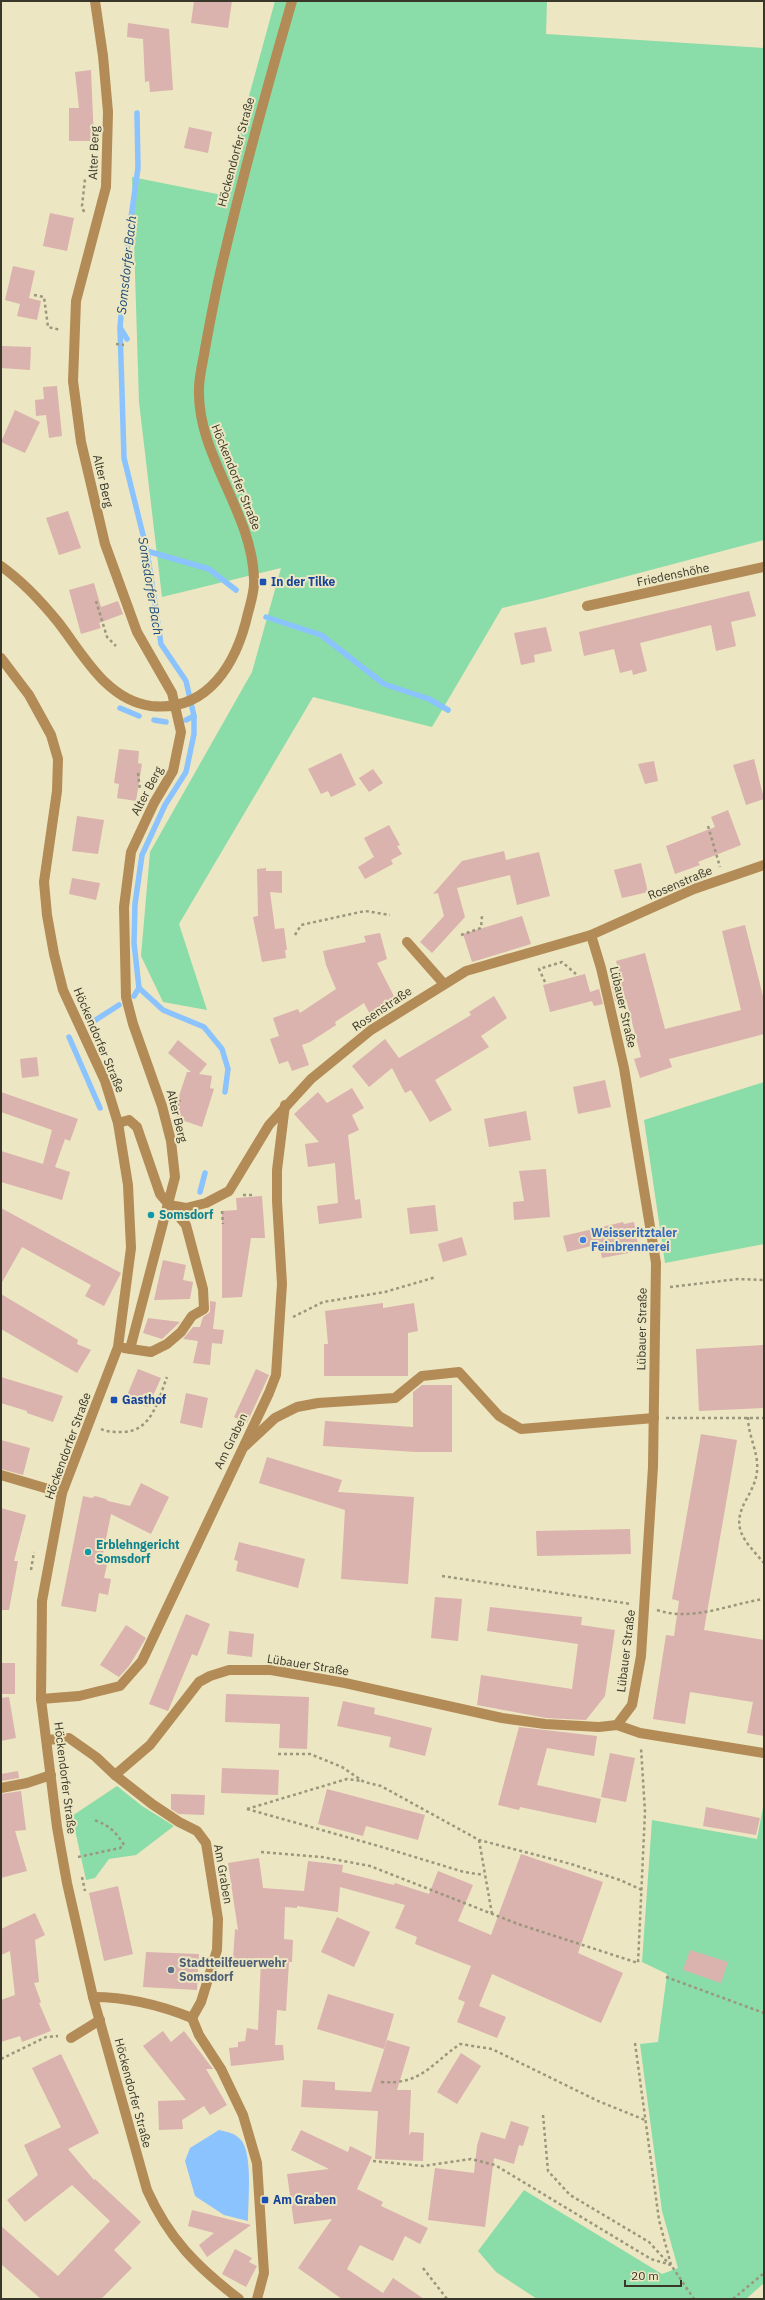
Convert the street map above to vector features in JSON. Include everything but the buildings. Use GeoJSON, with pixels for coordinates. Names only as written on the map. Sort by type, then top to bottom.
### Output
{"type":"FeatureCollection","features":[{"type":"Feature","properties":{"kind":"street","name":"Alter Berg"},"geometry":{"type":"LineString","coordinates":[[95,1],[103,56],[108,112],[106,187],[76,301],[73,381],[81,442],[105,544],[137,632],[179,704],[181,732],[173,771],[154,803],[131,852],[124,907],[126,998],[133,1024],[162,1106],[171,1141],[176,1176],[130,1349]]}},
{"type":"Feature","properties":{"kind":"street","name":"Höckendorfer Straße"},"geometry":{"type":"LineString","coordinates":[[1,566],[32,593],[57,621],[101,678],[128,701],[152,706],[179,704],[198,698],[214,686],[240,643],[255,582],[250,548],[201,424],[198,387],[215,292],[260,112],[292,1]]}},
{"type":"Feature","properties":{"kind":"street","name":"Friedenshöhe"},"geometry":{"type":"LineString","coordinates":[[587,606],[764,567]]}},
{"type":"Feature","properties":{"kind":"street","name":"Höckendorfer Straße"},"geometry":{"type":"LineString","coordinates":[[1,658],[29,695],[51,735],[58,759],[58,791],[44,882],[48,923],[63,990],[105,1081],[118,1123],[128,1185],[131,1248],[118,1347],[62,1493],[42,1601],[41,1699],[57,1827],[67,1882],[93,1997],[134,2151],[147,2190],[159,2218],[181,2247],[212,2280],[239,2299]]}},
{"type":"Feature","properties":{"kind":"street","name":"Rosenstraße"},"geometry":{"type":"LineString","coordinates":[[169,1205],[186,1208],[206,1203],[229,1191],[268,1125],[285,1105],[322,1069],[371,1030],[466,971],[591,935],[694,889],[764,865]]}},
{"type":"Feature","properties":{"kind":"street","name":"Lübauer Straße"},"geometry":{"type":"LineString","coordinates":[[591,935],[601,968],[625,1076],[656,1263],[653,1467],[641,1656],[632,1705],[617,1725]]}},
{"type":"Feature","properties":{"kind":"street"},"geometry":{"type":"LineString","coordinates":[[407,942],[444,984]]}},
{"type":"Feature","properties":{"kind":"street","name":"Am Graben"},"geometry":{"type":"LineString","coordinates":[[41,1699],[79,1696],[120,1686],[142,1661],[240,1451],[269,1393],[276,1375],[282,1284],[277,1201],[277,1170],[285,1105]]}},
{"type":"Feature","properties":{"kind":"street"},"geometry":{"type":"LineString","coordinates":[[118,1123],[129,1120],[137,1127],[160,1194],[186,1225],[203,1289],[204,1309],[192,1316],[181,1332],[167,1344],[152,1352],[118,1347]]}},
{"type":"Feature","properties":{"kind":"street"},"geometry":{"type":"LineString","coordinates":[[240,1451],[275,1418],[297,1407],[318,1403],[395,1398],[422,1376],[458,1372],[499,1416],[522,1429],[654,1418]]}},
{"type":"Feature","properties":{"kind":"street"},"geometry":{"type":"LineString","coordinates":[[1,1476],[62,1493]]}},
{"type":"Feature","properties":{"kind":"street","name":"Lübauer Straße"},"geometry":{"type":"LineString","coordinates":[[115,1775],[150,1745],[199,1682],[210,1676],[229,1670],[271,1670],[345,1683],[502,1718],[568,1726],[599,1727],[617,1725],[640,1733],[764,1753]]}},
{"type":"Feature","properties":{"kind":"street"},"geometry":{"type":"LineString","coordinates":[[47,1740],[69,1738],[96,1758],[115,1775]]}},
{"type":"Feature","properties":{"kind":"street"},"geometry":{"type":"LineString","coordinates":[[1,1788],[28,1783],[51,1775]]}},
{"type":"Feature","properties":{"kind":"street","name":"Am Graben"},"geometry":{"type":"LineString","coordinates":[[115,1775],[162,1811],[197,1831],[206,1843],[218,1919],[217,1950],[201,2002],[192,2018]]}},
{"type":"Feature","properties":{"kind":"street"},"geometry":{"type":"LineString","coordinates":[[93,1997],[141,2001],[168,2008],[192,2018],[199,2035],[221,2069],[242,2115],[257,2163],[264,2273],[257,2299]]}},
{"type":"Feature","properties":{"kind":"street"},"geometry":{"type":"LineString","coordinates":[[71,2038],[100,2020]]}},
{"type":"Feature","properties":{"kind":"path"},"geometry":{"type":"LineString","coordinates":[[85,179],[82,206],[85,219]]}},
{"type":"Feature","properties":{"kind":"path"},"geometry":{"type":"LineString","coordinates":[[34,295],[44,297],[48,327],[65,331]]}},
{"type":"Feature","properties":{"kind":"path"},"geometry":{"type":"LineString","coordinates":[[116,344],[124,345]]}},
{"type":"Feature","properties":{"kind":"path"},"geometry":{"type":"LineString","coordinates":[[96,601],[107,637],[116,646]]}},
{"type":"Feature","properties":{"kind":"path"},"geometry":{"type":"LineString","coordinates":[[138,773],[140,790]]}},
{"type":"Feature","properties":{"kind":"path"},"geometry":{"type":"LineString","coordinates":[[708,826],[721,872]]}},
{"type":"Feature","properties":{"kind":"path"},"geometry":{"type":"LineString","coordinates":[[295,935],[301,925],[365,911],[390,915]]}},
{"type":"Feature","properties":{"kind":"path"},"geometry":{"type":"LineString","coordinates":[[461,934],[481,928],[482,916]]}},
{"type":"Feature","properties":{"kind":"path"},"geometry":{"type":"LineString","coordinates":[[545,982],[539,969],[558,963],[562,962],[576,974]]}},
{"type":"Feature","properties":{"kind":"path"},"geometry":{"type":"LineString","coordinates":[[177,1108],[180,1100]]}},
{"type":"Feature","properties":{"kind":"path"},"geometry":{"type":"LineString","coordinates":[[239,1196],[252,1195]]}},
{"type":"Feature","properties":{"kind":"path"},"geometry":{"type":"LineString","coordinates":[[278,1330],[294,1317],[322,1302],[385,1292],[436,1277]]}},
{"type":"Feature","properties":{"kind":"path"},"geometry":{"type":"LineString","coordinates":[[656,1289],[738,1279],[764,1280]]}},
{"type":"Feature","properties":{"kind":"path"},"geometry":{"type":"LineString","coordinates":[[101,1429],[106,1431],[134,1431],[146,1424],[154,1410],[167,1377]]}},
{"type":"Feature","properties":{"kind":"path"},"geometry":{"type":"LineString","coordinates":[[748,1417],[748,1429],[757,1460],[757,1472],[753,1488],[741,1510],[738,1524],[742,1537],[764,1563]]}},
{"type":"Feature","properties":{"kind":"path"},"geometry":{"type":"LineString","coordinates":[[654,1418],[764,1418]]}},
{"type":"Feature","properties":{"kind":"path"},"geometry":{"type":"LineString","coordinates":[[32,1563],[34,1552]]}},
{"type":"Feature","properties":{"kind":"path"},"geometry":{"type":"LineString","coordinates":[[442,1576],[644,1606],[666,1613],[711,1612],[764,1599]]}},
{"type":"Feature","properties":{"kind":"path"},"geometry":{"type":"LineString","coordinates":[[261,1852],[322,1857],[370,1866],[492,1914],[638,1963],[645,1812],[640,1733]]}},
{"type":"Feature","properties":{"kind":"path"},"geometry":{"type":"LineString","coordinates":[[278,1754],[310,1754],[342,1767],[364,1782]]}},
{"type":"Feature","properties":{"kind":"path"},"geometry":{"type":"LineString","coordinates":[[484,1875],[464,1872],[375,1844],[247,1809],[347,1779],[364,1782],[381,1786],[479,1840],[571,1864],[620,1880],[642,1890]]}},
{"type":"Feature","properties":{"kind":"path"},"geometry":{"type":"LineString","coordinates":[[78,1857],[120,1848],[124,1845],[117,1834],[106,1824],[94,1820]]}},
{"type":"Feature","properties":{"kind":"path"},"geometry":{"type":"LineString","coordinates":[[479,1840],[492,1914]]}},
{"type":"Feature","properties":{"kind":"path"},"geometry":{"type":"LineString","coordinates":[[76,1850],[79,1864]]}},
{"type":"Feature","properties":{"kind":"path"},"geometry":{"type":"LineString","coordinates":[[81,1871],[87,1899]]}},
{"type":"Feature","properties":{"kind":"path"},"geometry":{"type":"LineString","coordinates":[[666,1977],[764,2014]]}},
{"type":"Feature","properties":{"kind":"path"},"geometry":{"type":"LineString","coordinates":[[1,2058],[46,2037],[71,2038]]}},
{"type":"Feature","properties":{"kind":"path"},"geometry":{"type":"LineString","coordinates":[[635,2043],[659,2220],[671,2265]]}},
{"type":"Feature","properties":{"kind":"path"},"geometry":{"type":"LineString","coordinates":[[381,2082],[399,2083],[422,2076],[438,2060],[460,2044],[492,2049],[598,2101],[645,2120]]}},
{"type":"Feature","properties":{"kind":"path"},"geometry":{"type":"LineString","coordinates":[[544,2115],[548,2171],[570,2195],[649,2242],[671,2265],[694,2299]]}},
{"type":"Feature","properties":{"kind":"path"},"geometry":{"type":"LineString","coordinates":[[373,2162],[423,2166],[471,2159],[495,2165],[650,2259],[671,2265]]}},
{"type":"Feature","properties":{"kind":"path"},"geometry":{"type":"LineString","coordinates":[[423,2268],[447,2299]]}},
{"type":"Feature","properties":{"kind":"path"},"geometry":{"type":"LineString","coordinates":[[734,2299],[764,2273]]}},
{"type":"Feature","properties":{"kind":"green space"},"geometry":{"type":"Polygon","coordinates":[[[275,1],[547,1],[546,34],[764,48],[764,540],[502,608],[432,727],[313,697],[179,924],[207,1010],[163,1002],[141,956],[150,852],[252,672],[281,568],[162,597],[139,402],[132,177],[222,195],[275,1]]]}},
{"type":"Feature","properties":{"kind":"green space"},"geometry":{"type":"Polygon","coordinates":[[[764,1082],[764,1244],[665,1263],[644,1120],[764,1082]]]}},
{"type":"Feature","properties":{"kind":"green space"},"geometry":{"type":"Polygon","coordinates":[[[117,1786],[142,1806],[174,1826],[136,1855],[109,1859],[95,1878],[86,1880],[72,1816],[117,1786]]]}},
{"type":"Feature","properties":{"kind":"green space"},"geometry":{"type":"Polygon","coordinates":[[[764,1802],[764,2283],[746,2299],[537,2299],[496,2272],[478,2251],[524,2190],[662,2274],[678,2268],[662,2211],[640,2044],[658,2042],[667,1974],[642,1962],[652,1820],[757,1839],[764,1802]]]}},
{"type":"Feature","properties":{"kind":"water"},"geometry":{"type":"Polygon","coordinates":[[[219,2130],[236,2136],[241,2140],[245,2147],[249,2191],[248,2221],[224,2215],[195,2196],[185,2161],[190,2148],[219,2130]]]}},
{"type":"Feature","properties":{"kind":"waterway","name":"Somsdorfer Bach"},"geometry":{"type":"LineString","coordinates":[[137,113],[138,168],[129,232],[120,327],[124,458],[147,551],[161,644],[186,681],[194,716],[194,734],[186,772],[165,805],[142,855],[135,904],[134,943],[139,988],[163,1010],[204,1027],[222,1049],[228,1069],[225,1092]]}},
{"type":"Feature","properties":{"kind":"waterway","name":"Somsdorfer Bach"},"geometry":{"type":"LineString","coordinates":[[121,329],[127,339]]}},
{"type":"Feature","properties":{"kind":"waterway"},"geometry":{"type":"LineString","coordinates":[[147,551],[209,569],[236,590]]}},
{"type":"Feature","properties":{"kind":"waterway"},"geometry":{"type":"LineString","coordinates":[[266,617],[321,635],[384,684],[429,699],[448,710]]}},
{"type":"Feature","properties":{"kind":"waterway"},"geometry":{"type":"LineString","coordinates":[[120,708],[139,716]]}},
{"type":"Feature","properties":{"kind":"waterway"},"geometry":{"type":"LineString","coordinates":[[186,720],[194,716]]}},
{"type":"Feature","properties":{"kind":"waterway"},"geometry":{"type":"LineString","coordinates":[[154,720],[166,722]]}},
{"type":"Feature","properties":{"kind":"waterway"},"geometry":{"type":"LineString","coordinates":[[134,996],[139,988]]}},
{"type":"Feature","properties":{"kind":"waterway"},"geometry":{"type":"LineString","coordinates":[[94,1021],[119,1005]]}},
{"type":"Feature","properties":{"kind":"waterway"},"geometry":{"type":"LineString","coordinates":[[69,1037],[100,1108]]}},
{"type":"Feature","properties":{"kind":"waterway","name":"Somsdorfer Bach"},"geometry":{"type":"LineString","coordinates":[[200,1192],[205,1173]]}},
{"type":"Feature","properties":{"kind":"place","name":"In der Tilke"},"geometry":{"type":"Point","coordinates":[263,582]}},
{"type":"Feature","properties":{"kind":"place","name":"Somsdorf"},"geometry":{"type":"Point","coordinates":[151,1215]}},
{"type":"Feature","properties":{"kind":"place","name":"Weisseritztaler Feinbrennerei"},"geometry":{"type":"Point","coordinates":[583,1240]}},
{"type":"Feature","properties":{"kind":"place","name":"Gasthof"},"geometry":{"type":"Point","coordinates":[114,1400]}},
{"type":"Feature","properties":{"kind":"place","name":"Erblehngericht Somsdorf"},"geometry":{"type":"Point","coordinates":[88,1552]}},
{"type":"Feature","properties":{"kind":"place","name":"Stadtteilfeuerwehr Somsdorf"},"geometry":{"type":"Point","coordinates":[171,1970]}},
{"type":"Feature","properties":{"kind":"place","name":"Am Graben"},"geometry":{"type":"Point","coordinates":[265,2200]}}]}
